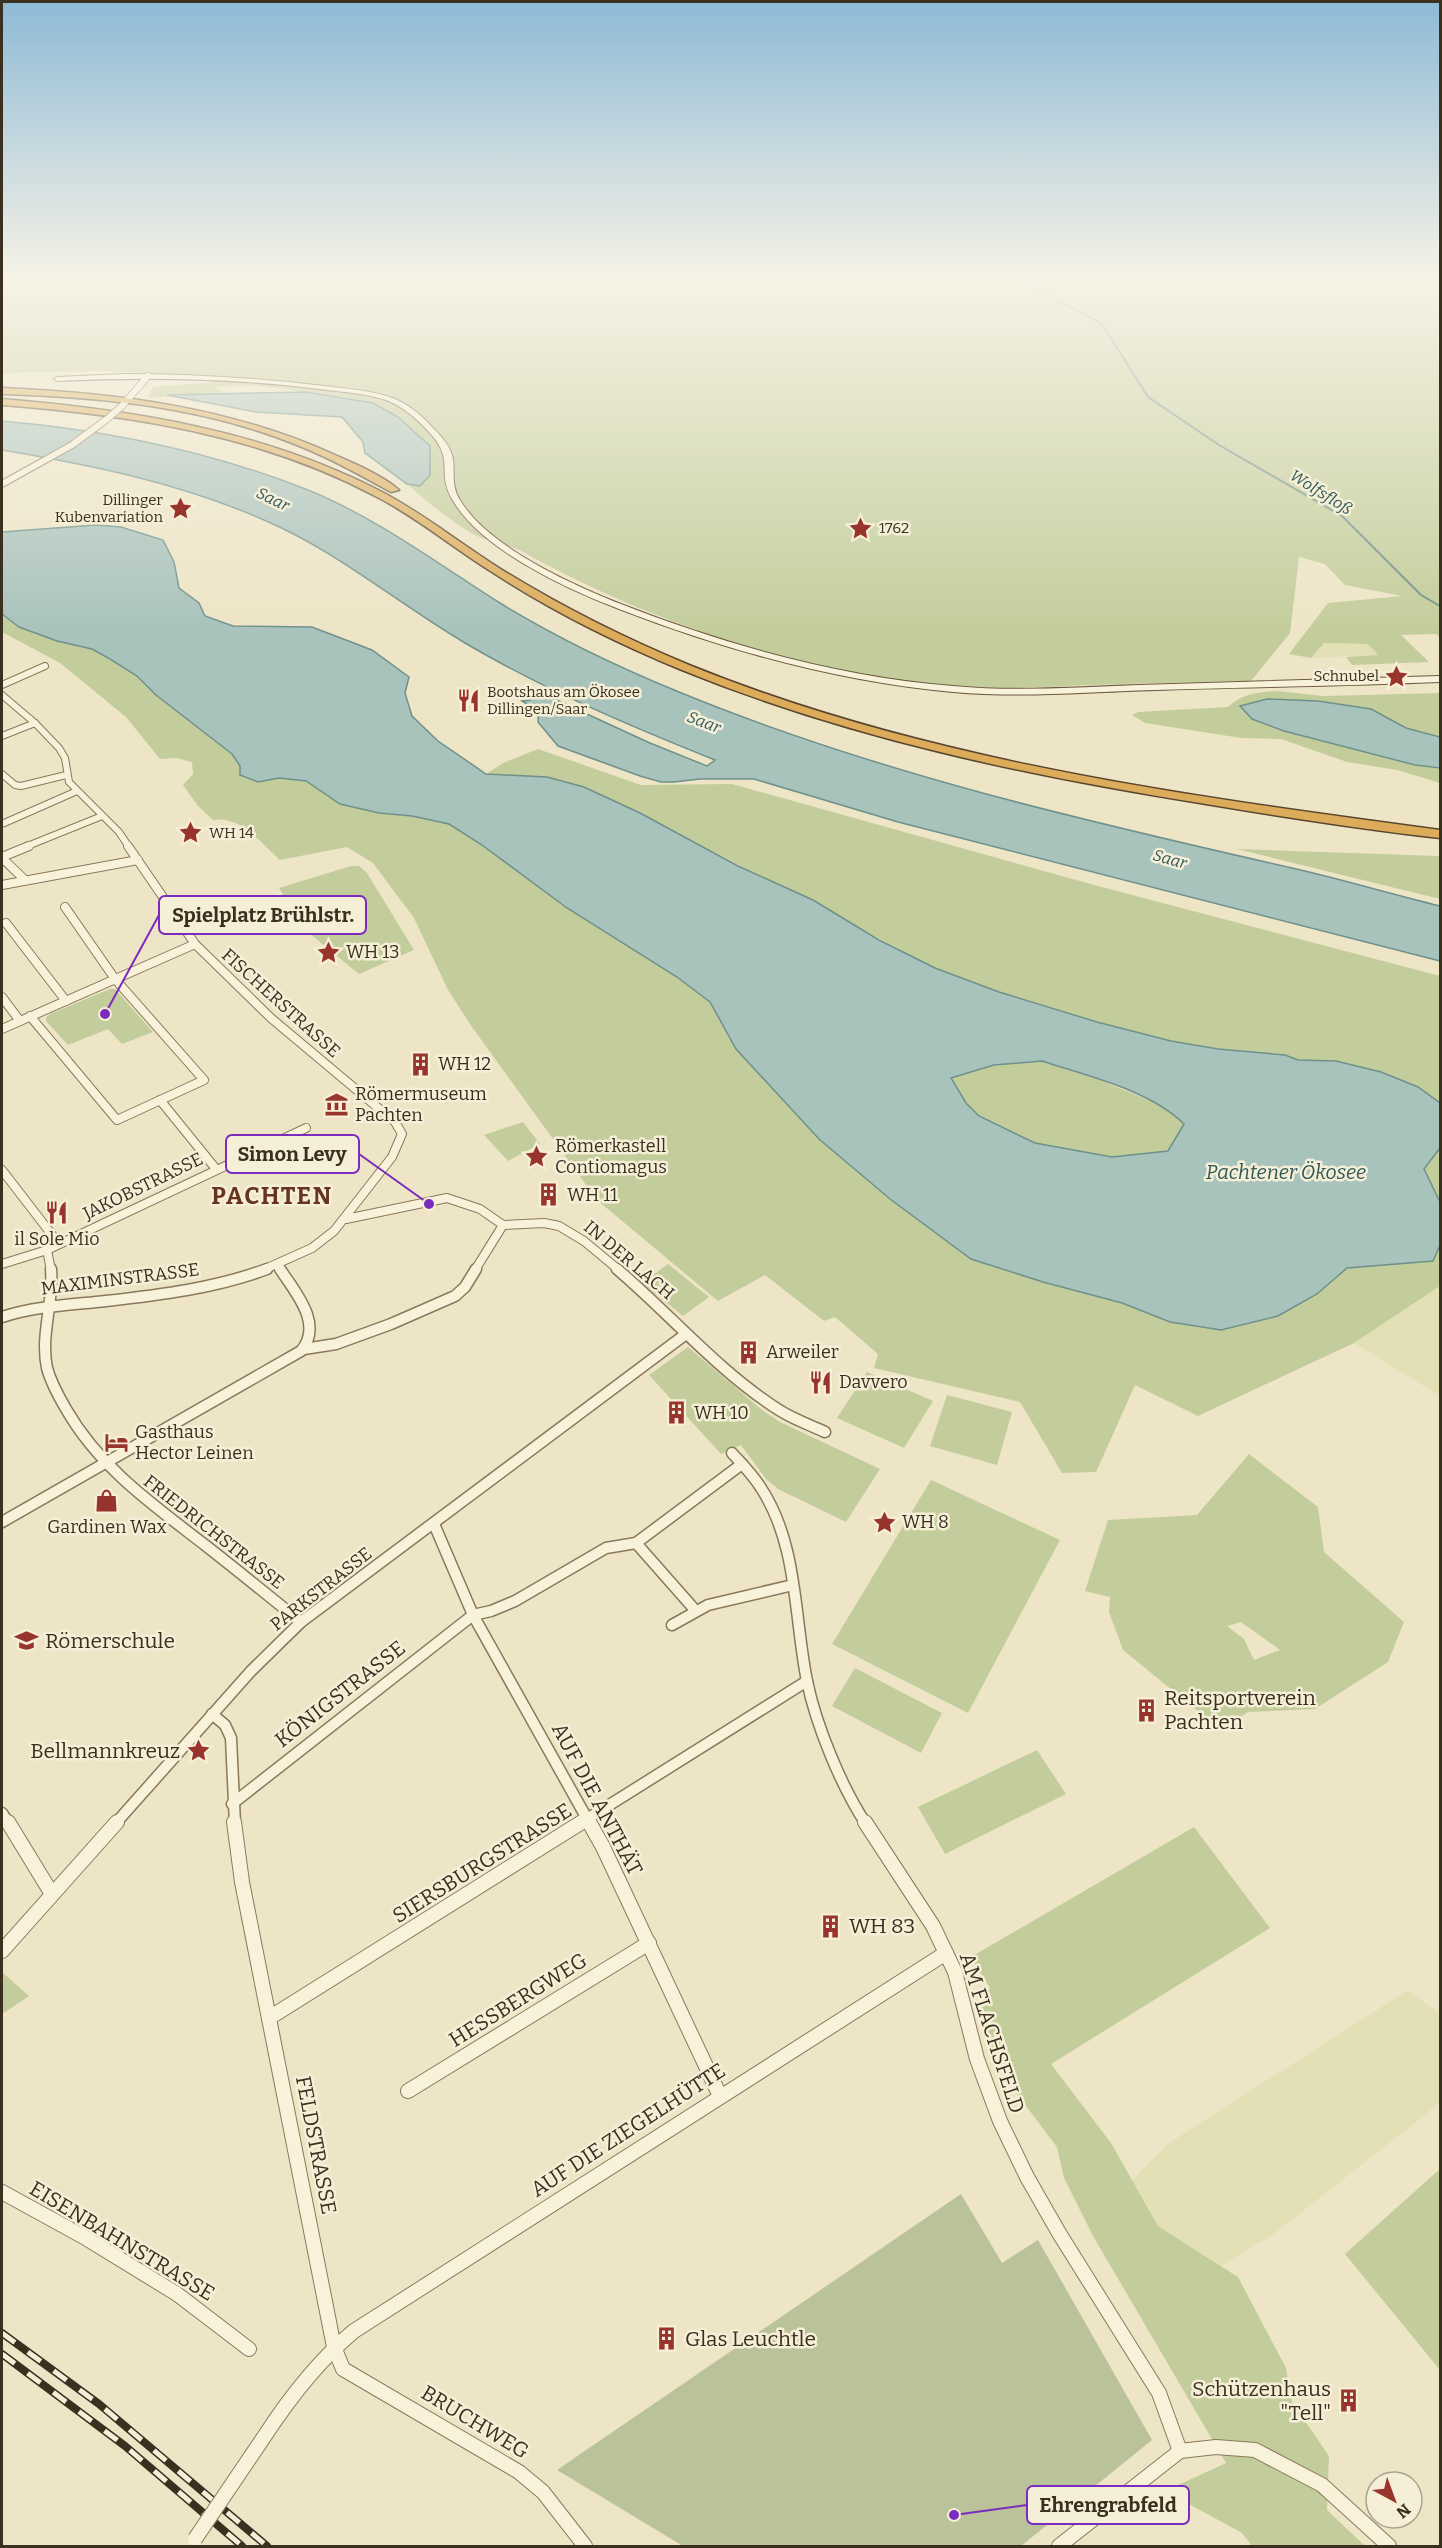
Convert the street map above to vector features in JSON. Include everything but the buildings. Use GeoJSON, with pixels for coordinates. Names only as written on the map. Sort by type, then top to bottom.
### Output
{"type":"FeatureCollection","features":[{"type":"Feature","properties":{"kind":"highway"},"geometry":{"type":"LineString","coordinates":[[63,397],[208,413],[291,438],[367,474],[492,567],[561,609],[635,645],[764,697],[856,726],[952,752],[1246,808],[1440,834]]}},
{"type":"Feature","properties":{"kind":"highway"},"geometry":{"type":"LineString","coordinates":[[2,400],[131,416],[237,438],[337,474],[418,512]]}},
{"type":"Feature","properties":{"kind":"highway"},"geometry":{"type":"LineString","coordinates":[[2,410],[105,421],[186,436],[277,460],[418,512]]}},
{"type":"Feature","properties":{"kind":"highway"},"geometry":{"type":"LineString","coordinates":[[1134,786],[1440,825]]}},
{"type":"Feature","properties":{"kind":"main road"},"geometry":{"type":"LineString","coordinates":[[376,397],[396,402],[414,414],[448,451],[449,486],[463,509],[484,530],[509,549],[568,583],[620,606],[712,639],[798,664],[888,683],[991,692],[1440,679]]}},
{"type":"Feature","properties":{"kind":"street"},"geometry":{"type":"LineString","coordinates":[[2,484],[51,458],[105,421],[130,397]]}},
{"type":"Feature","properties":{"kind":"street"},"geometry":{"type":"LineString","coordinates":[[2,685],[45,666]]}},
{"type":"Feature","properties":{"kind":"street","name":"FISCHERSTRASSE"},"geometry":{"type":"LineString","coordinates":[[2,695],[35,723],[59,748],[65,758],[66,775],[77,791],[118,832],[195,944],[272,1019],[400,1127],[401,1140],[346,1219]]}},
{"type":"Feature","properties":{"kind":"street"},"geometry":{"type":"LineString","coordinates":[[2,736],[35,723]]}},
{"type":"Feature","properties":{"kind":"street"},"geometry":{"type":"LineString","coordinates":[[2,774],[15,785],[21,786],[66,775]]}},
{"type":"Feature","properties":{"kind":"street"},"geometry":{"type":"LineString","coordinates":[[2,824],[77,791]]}},
{"type":"Feature","properties":{"kind":"street"},"geometry":{"type":"LineString","coordinates":[[25,880],[2,858],[102,816]]}},
{"type":"Feature","properties":{"kind":"street"},"geometry":{"type":"LineString","coordinates":[[2,885],[138,860]]}},
{"type":"Feature","properties":{"kind":"street"},"geometry":{"type":"LineString","coordinates":[[30,1016],[117,1120],[204,1080],[115,979],[65,907]]}},
{"type":"Feature","properties":{"kind":"street"},"geometry":{"type":"LineString","coordinates":[[6,924],[66,1000]]}},
{"type":"Feature","properties":{"kind":"street"},"geometry":{"type":"LineString","coordinates":[[2,1029],[195,944]]}},
{"type":"Feature","properties":{"kind":"street"},"geometry":{"type":"LineString","coordinates":[[2,997],[20,1021]]}},
{"type":"Feature","properties":{"kind":"street"},"geometry":{"type":"LineString","coordinates":[[160,1100],[216,1169]]}},
{"type":"Feature","properties":{"kind":"street","name":"JAKOBSTRASSE"},"geometry":{"type":"LineString","coordinates":[[2,1264],[47,1250],[306,1128]]}},
{"type":"Feature","properties":{"kind":"street"},"geometry":{"type":"LineString","coordinates":[[2,1170],[60,1244]]}},
{"type":"Feature","properties":{"kind":"street"},"geometry":{"type":"LineString","coordinates":[[2,1522],[263,1375],[304,1349],[336,1344],[391,1324],[454,1296],[465,1287],[503,1225],[480,1209],[447,1198],[346,1219]]}},
{"type":"Feature","properties":{"kind":"street","name":"MAXIMINSTRASSE"},"geometry":{"type":"LineString","coordinates":[[2,1317],[27,1308],[106,1301],[184,1290],[231,1280],[277,1264],[316,1244],[346,1219]]}},
{"type":"Feature","properties":{"kind":"street","name":"IN DER LACH"},"geometry":{"type":"LineString","coordinates":[[503,1225],[544,1223],[559,1226],[573,1233],[635,1284],[686,1334],[761,1398],[782,1412],[825,1432]]}},
{"type":"Feature","properties":{"kind":"street","name":"FRIEDRICHSTRASSE"},"geometry":{"type":"LineString","coordinates":[[47,1250],[52,1263],[54,1284],[47,1333],[47,1367],[52,1383],[80,1435],[103,1464],[132,1489],[302,1622]]}},
{"type":"Feature","properties":{"kind":"street"},"geometry":{"type":"LineString","coordinates":[[277,1264],[311,1324],[310,1338],[304,1349]]}},
{"type":"Feature","properties":{"kind":"street","name":"PARKSTRASSE"},"geometry":{"type":"LineString","coordinates":[[2,1951],[212,1714],[302,1622],[686,1334]]}},
{"type":"Feature","properties":{"kind":"street","name":"AM FLACHSFELD"},"geometry":{"type":"LineString","coordinates":[[732,1453],[761,1487],[775,1513],[786,1544],[807,1681],[825,1740],[854,1806],[933,1926],[955,1972],[977,2059],[1000,2121],[1027,2177],[1059,2233],[1159,2393],[1180,2451]]}},
{"type":"Feature","properties":{"kind":"street"},"geometry":{"type":"LineString","coordinates":[[473,1615],[491,1611],[515,1601],[606,1548],[636,1543],[742,1464]]}},
{"type":"Feature","properties":{"kind":"street","name":"AUF DIE ANTHÄT"},"geometry":{"type":"LineString","coordinates":[[434,1524],[473,1615],[589,1819],[720,2096]]}},
{"type":"Feature","properties":{"kind":"street"},"geometry":{"type":"LineString","coordinates":[[636,1543],[695,1610]]}},
{"type":"Feature","properties":{"kind":"street"},"geometry":{"type":"LineString","coordinates":[[672,1625],[695,1610],[793,1585]]}},
{"type":"Feature","properties":{"kind":"street","name":"KÖNIGSTRASSE"},"geometry":{"type":"LineString","coordinates":[[232,1804],[473,1615]]}},
{"type":"Feature","properties":{"kind":"street","name":"SIERSBURGSTRASSE"},"geometry":{"type":"LineString","coordinates":[[269,2018],[807,1681]]}},
{"type":"Feature","properties":{"kind":"street","name":"FELDSTRASSE"},"geometry":{"type":"LineString","coordinates":[[212,1714],[225,1725],[231,1738],[232,1804],[242,1882],[334,2347]]}},
{"type":"Feature","properties":{"kind":"street"},"geometry":{"type":"LineString","coordinates":[[2,1813],[52,1894]]}},
{"type":"Feature","properties":{"kind":"street","name":"HESSBERGWEG"},"geometry":{"type":"LineString","coordinates":[[408,2091],[649,1943]]}},
{"type":"Feature","properties":{"kind":"street","name":"AUF DIE ZIEGELHÜTTE"},"geometry":{"type":"LineString","coordinates":[[334,2347],[354,2331],[946,1953]]}},
{"type":"Feature","properties":{"kind":"street","name":"EISENBAHNSTRASSE"},"geometry":{"type":"LineString","coordinates":[[2,2192],[84,2237],[177,2295],[249,2349]]}},
{"type":"Feature","properties":{"kind":"street"},"geometry":{"type":"LineString","coordinates":[[192,2543],[291,2394],[334,2347]]}},
{"type":"Feature","properties":{"kind":"street","name":"BRUCHWEG"},"geometry":{"type":"LineString","coordinates":[[334,2347],[343,2369],[519,2472],[543,2492],[585,2547]]}},
{"type":"Feature","properties":{"kind":"street"},"geometry":{"type":"LineString","coordinates":[[1059,2547],[1180,2451],[1216,2447],[1255,2450],[1322,2485],[1389,2547]]}},
{"type":"Feature","properties":{"kind":"shaded area"},"geometry":{"type":"Polygon","coordinates":[[[1324,643],[1369,644],[1379,655],[1311,658],[1324,643]]]}},
{"type":"Feature","properties":{"kind":"shaded area"},"geometry":{"type":"Polygon","coordinates":[[[1440,1286],[1440,1396],[1354,1343],[1440,1286]]]}},
{"type":"Feature","properties":{"kind":"shaded area"},"geometry":{"type":"Polygon","coordinates":[[[1408,1990],[1440,2014],[1440,2103],[1275,2233],[1221,2266],[1158,2226],[1132,2181],[1169,2143],[1408,1990]]]}},
{"type":"Feature","properties":{"kind":"green space"},"geometry":{"type":"Polygon","coordinates":[[[341,397],[1440,397],[1440,637],[1436,634],[1401,635],[1429,662],[1352,665],[1346,657],[1378,655],[1368,644],[1324,643],[1311,658],[1289,654],[1328,603],[1402,596],[1345,585],[1325,564],[1299,557],[1290,633],[1251,681],[1020,688],[969,687],[897,680],[842,670],[730,641],[676,622],[623,601],[518,550],[475,535],[433,506],[407,484],[420,486],[349,398],[341,397]]]}},
{"type":"Feature","properties":{"kind":"green space"},"geometry":{"type":"Polygon","coordinates":[[[2,614],[19,627],[57,641],[92,649],[137,676],[156,695],[232,754],[258,782],[279,778],[306,781],[340,804],[379,813],[412,816],[449,824],[482,845],[567,908],[677,977],[710,1002],[736,1049],[819,1139],[890,1199],[971,1259],[1122,1303],[1170,1322],[1317,1294],[1347,1268],[1433,1261],[1440,1245],[1440,1286],[1354,1343],[1198,1416],[1135,1385],[1096,1472],[1062,1473],[1020,1402],[874,1368],[878,1354],[835,1317],[824,1321],[765,1275],[718,1301],[597,1200],[472,1027],[448,990],[414,918],[373,863],[347,847],[280,860],[241,826],[233,822],[213,820],[198,806],[183,785],[193,774],[192,762],[176,758],[160,759],[126,717],[60,663],[2,632],[2,614]]]}},
{"type":"Feature","properties":{"kind":"green space"},"geometry":{"type":"Polygon","coordinates":[[[1277,691],[1324,696],[1440,693],[1440,737],[1406,728],[1371,709],[1319,701],[1267,699],[1240,706],[1252,719],[1284,731],[1415,765],[1440,768],[1440,783],[1397,770],[1347,762],[1281,739],[1241,738],[1145,723],[1132,715],[1138,712],[1228,707],[1245,696],[1277,691]]]}},
{"type":"Feature","properties":{"kind":"green space"},"geometry":{"type":"Polygon","coordinates":[[[538,749],[641,785],[732,784],[1098,886],[1440,976],[1440,1103],[1418,1087],[1381,1072],[1336,1061],[1298,1060],[1284,1055],[1218,1049],[1171,1041],[1097,1022],[999,992],[935,968],[640,813],[584,787],[547,777],[486,774],[503,763],[538,749]]]}},
{"type":"Feature","properties":{"kind":"green space"},"geometry":{"type":"Polygon","coordinates":[[[1237,849],[1440,856],[1440,899],[1237,849]]]}},
{"type":"Feature","properties":{"kind":"green space"},"geometry":{"type":"Polygon","coordinates":[[[351,866],[359,866],[367,873],[414,950],[359,974],[304,929],[279,888],[351,866]]]}},
{"type":"Feature","properties":{"kind":"green space"},"geometry":{"type":"Polygon","coordinates":[[[115,989],[153,1032],[122,1044],[108,1029],[68,1045],[46,1021],[50,1014],[115,989]]]}},
{"type":"Feature","properties":{"kind":"green space"},"geometry":{"type":"Polygon","coordinates":[[[1042,1061],[1100,1080],[1163,1106],[1184,1124],[1168,1151],[1112,1157],[1035,1143],[979,1116],[966,1103],[951,1078],[994,1065],[1042,1061]]]}},
{"type":"Feature","properties":{"kind":"green space"},"geometry":{"type":"Polygon","coordinates":[[[523,1122],[540,1144],[508,1161],[484,1135],[523,1122]]]}},
{"type":"Feature","properties":{"kind":"green space"},"geometry":{"type":"Polygon","coordinates":[[[1440,1148],[1440,1202],[1424,1169],[1440,1148]]]}},
{"type":"Feature","properties":{"kind":"green space"},"geometry":{"type":"Polygon","coordinates":[[[668,1264],[709,1297],[683,1316],[642,1283],[668,1264]]]}},
{"type":"Feature","properties":{"kind":"green space"},"geometry":{"type":"Polygon","coordinates":[[[688,1347],[762,1410],[780,1422],[880,1469],[846,1522],[778,1489],[766,1479],[741,1445],[721,1454],[649,1375],[688,1347]]]}},
{"type":"Feature","properties":{"kind":"green space"},"geometry":{"type":"Polygon","coordinates":[[[867,1372],[933,1401],[904,1448],[837,1418],[867,1372]]]}},
{"type":"Feature","properties":{"kind":"green space"},"geometry":{"type":"Polygon","coordinates":[[[947,1395],[1012,1412],[997,1465],[930,1446],[947,1395]]]}},
{"type":"Feature","properties":{"kind":"green space"},"geometry":{"type":"Polygon","coordinates":[[[1249,1454],[1318,1507],[1324,1552],[1404,1622],[1388,1662],[1315,1709],[1248,1712],[1234,1721],[1215,1725],[1123,1650],[1109,1612],[1110,1597],[1085,1591],[1108,1520],[1197,1515],[1249,1454]],[[1241,1622],[1227,1626],[1244,1639],[1254,1660],[1280,1650],[1241,1622]]]}},
{"type":"Feature","properties":{"kind":"green space"},"geometry":{"type":"Polygon","coordinates":[[[931,1480],[1060,1540],[968,1713],[832,1644],[931,1480]]]}},
{"type":"Feature","properties":{"kind":"green space"},"geometry":{"type":"Polygon","coordinates":[[[855,1668],[942,1713],[921,1753],[832,1706],[855,1668]]]}},
{"type":"Feature","properties":{"kind":"green space"},"geometry":{"type":"Polygon","coordinates":[[[1037,1750],[1066,1794],[945,1854],[918,1807],[1037,1750]]]}},
{"type":"Feature","properties":{"kind":"green space"},"geometry":{"type":"Polygon","coordinates":[[[1194,1827],[1270,1928],[1051,2064],[1111,2143],[1158,2226],[1238,2277],[1286,2368],[1292,2402],[1329,2456],[1327,2510],[1365,2546],[1252,2546],[1242,2533],[1165,2491],[1226,2463],[1093,2236],[1064,2178],[1057,2147],[1017,2094],[993,2056],[982,2008],[990,1988],[971,1957],[1194,1827]]]}},
{"type":"Feature","properties":{"kind":"green space"},"geometry":{"type":"Polygon","coordinates":[[[2,1972],[29,1996],[2,2014],[2,1972]]]}},
{"type":"Feature","properties":{"kind":"green space"},"geometry":{"type":"Polygon","coordinates":[[[1440,2169],[1440,2370],[1345,2254],[1440,2169]]]}},
{"type":"Feature","properties":{"kind":"green space"},"geometry":{"type":"Polygon","coordinates":[[[961,2194],[1002,2263],[1038,2240],[1152,2440],[1021,2546],[683,2546],[557,2470],[961,2194]]]}},
{"type":"Feature","properties":{"kind":"water"},"geometry":{"type":"Polygon","coordinates":[[[177,397],[335,397],[373,403],[398,417],[430,446],[430,475],[420,486],[407,484],[365,453],[363,442],[342,417],[256,412],[177,397]]]}},
{"type":"Feature","properties":{"kind":"water","name":"Saar"},"geometry":{"type":"Polygon","coordinates":[[[2,421],[80,430],[158,445],[234,464],[308,490],[334,501],[383,528],[500,603],[588,651],[679,692],[829,747],[982,793],[1310,872],[1440,906],[1440,961],[898,822],[754,779],[661,782],[558,746],[538,722],[536,712],[522,701],[530,700],[539,692],[650,743],[707,766],[715,760],[588,706],[495,660],[440,628],[342,562],[264,520],[200,496],[135,477],[2,450],[2,421]]]}},
{"type":"Feature","properties":{"kind":"water","name":"Pachtener Ökosee"},"geometry":{"type":"Polygon","coordinates":[[[96,525],[121,527],[163,540],[174,562],[179,588],[199,603],[205,616],[233,626],[312,627],[372,650],[409,677],[405,693],[412,716],[438,741],[486,774],[547,777],[584,787],[640,813],[738,866],[813,900],[879,940],[935,968],[999,992],[1097,1022],[1171,1041],[1218,1049],[1285,1055],[1298,1060],[1336,1061],[1381,1072],[1418,1087],[1440,1103],[1440,1148],[1424,1169],[1440,1202],[1440,1245],[1433,1261],[1347,1268],[1317,1294],[1278,1316],[1221,1330],[1170,1322],[1122,1303],[1043,1282],[971,1259],[890,1199],[819,1139],[736,1049],[710,1002],[677,977],[567,908],[482,845],[449,824],[412,816],[379,813],[340,804],[306,781],[279,778],[258,782],[240,775],[240,766],[232,754],[156,695],[137,676],[92,649],[57,641],[19,627],[2,614],[2,532],[96,525]],[[1042,1061],[994,1065],[951,1078],[966,1103],[979,1116],[1035,1143],[1112,1157],[1168,1151],[1184,1124],[1170,1112],[1136,1093],[1042,1061]]]}},
{"type":"Feature","properties":{"kind":"water"},"geometry":{"type":"Polygon","coordinates":[[[1267,699],[1318,701],[1371,709],[1406,728],[1440,737],[1440,768],[1415,765],[1284,731],[1252,719],[1240,706],[1267,699]]]}},
{"type":"Feature","properties":{"kind":"waterway","name":"Wolfsfloß"},"geometry":{"type":"LineString","coordinates":[[1148,397],[1219,445],[1342,516],[1421,595],[1440,606]]}},
{"type":"Feature","properties":{"kind":"railway"},"geometry":{"type":"LineString","coordinates":[[2,2333],[99,2404],[267,2546]]}},
{"type":"Feature","properties":{"kind":"railway"},"geometry":{"type":"LineString","coordinates":[[2,2354],[125,2446],[242,2546]]}},
{"type":"Feature","properties":{"kind":"place","name":"Dillinger Kubenvariation"},"geometry":{"type":"Point","coordinates":[181,509]}},
{"type":"Feature","properties":{"kind":"place","name":"1762"},"geometry":{"type":"Point","coordinates":[861,528]}},
{"type":"Feature","properties":{"kind":"place","name":"Schnubel"},"geometry":{"type":"Point","coordinates":[1397,676]}},
{"type":"Feature","properties":{"kind":"place","name":"Bootshaus am Ökosee Dillingen/Saar"},"geometry":{"type":"Point","coordinates":[469,701]}},
{"type":"Feature","properties":{"kind":"place","name":"WH 14"},"geometry":{"type":"Point","coordinates":[191,833]}},
{"type":"Feature","properties":{"kind":"place","name":"WH 13"},"geometry":{"type":"Point","coordinates":[328,952]}},
{"type":"Feature","properties":{"kind":"place","name":"Spielplatz Brühlstr."},"geometry":{"type":"Point","coordinates":[105,1014]}},
{"type":"Feature","properties":{"kind":"place","name":"WH 12"},"geometry":{"type":"Point","coordinates":[420,1064]}},
{"type":"Feature","properties":{"kind":"place","name":"Römermuseum Pachten"},"geometry":{"type":"Point","coordinates":[337,1104]}},
{"type":"Feature","properties":{"kind":"place","name":"Römerkastell Contiomagus"},"geometry":{"type":"Point","coordinates":[537,1156]}},
{"type":"Feature","properties":{"kind":"place","name":"WH 11"},"geometry":{"type":"Point","coordinates":[549,1195]}},
{"type":"Feature","properties":{"kind":"place","name":"Simon Levy"},"geometry":{"type":"Point","coordinates":[429,1204]}},
{"type":"Feature","properties":{"kind":"place","name":"il Sole Mio"},"geometry":{"type":"Point","coordinates":[57,1213]}},
{"type":"Feature","properties":{"kind":"place","name":"Arweiler"},"geometry":{"type":"Point","coordinates":[748,1352]}},
{"type":"Feature","properties":{"kind":"place","name":"Davvero"},"geometry":{"type":"Point","coordinates":[821,1382]}},
{"type":"Feature","properties":{"kind":"place","name":"WH 10"},"geometry":{"type":"Point","coordinates":[676,1413]}},
{"type":"Feature","properties":{"kind":"place","name":"Gasthaus Hector Leinen"},"geometry":{"type":"Point","coordinates":[117,1442]}},
{"type":"Feature","properties":{"kind":"place","name":"Gardinen Wax"},"geometry":{"type":"Point","coordinates":[107,1501]}},
{"type":"Feature","properties":{"kind":"place","name":"WH 8"},"geometry":{"type":"Point","coordinates":[884,1522]}},
{"type":"Feature","properties":{"kind":"place","name":"Römerschule"},"geometry":{"type":"Point","coordinates":[27,1641]}},
{"type":"Feature","properties":{"kind":"place","name":"Reitsportverein Pachten"},"geometry":{"type":"Point","coordinates":[1146,1710]}},
{"type":"Feature","properties":{"kind":"place","name":"Bellmannkreuz"},"geometry":{"type":"Point","coordinates":[198,1751]}},
{"type":"Feature","properties":{"kind":"place","name":"WH 83"},"geometry":{"type":"Point","coordinates":[831,1926]}},
{"type":"Feature","properties":{"kind":"place","name":"Glas Leuchtle"},"geometry":{"type":"Point","coordinates":[667,2339]}},
{"type":"Feature","properties":{"kind":"place","name":"Schützenhaus \"Tell\""},"geometry":{"type":"Point","coordinates":[1349,2401]}},
{"type":"Feature","properties":{"kind":"place","name":"Ehrengrabfeld"},"geometry":{"type":"Point","coordinates":[954,2515]}},
{"type":"Feature","properties":{"kind":"district","name":"PACHTEN"},"geometry":{"type":"Point","coordinates":[272,1196]}}]}
